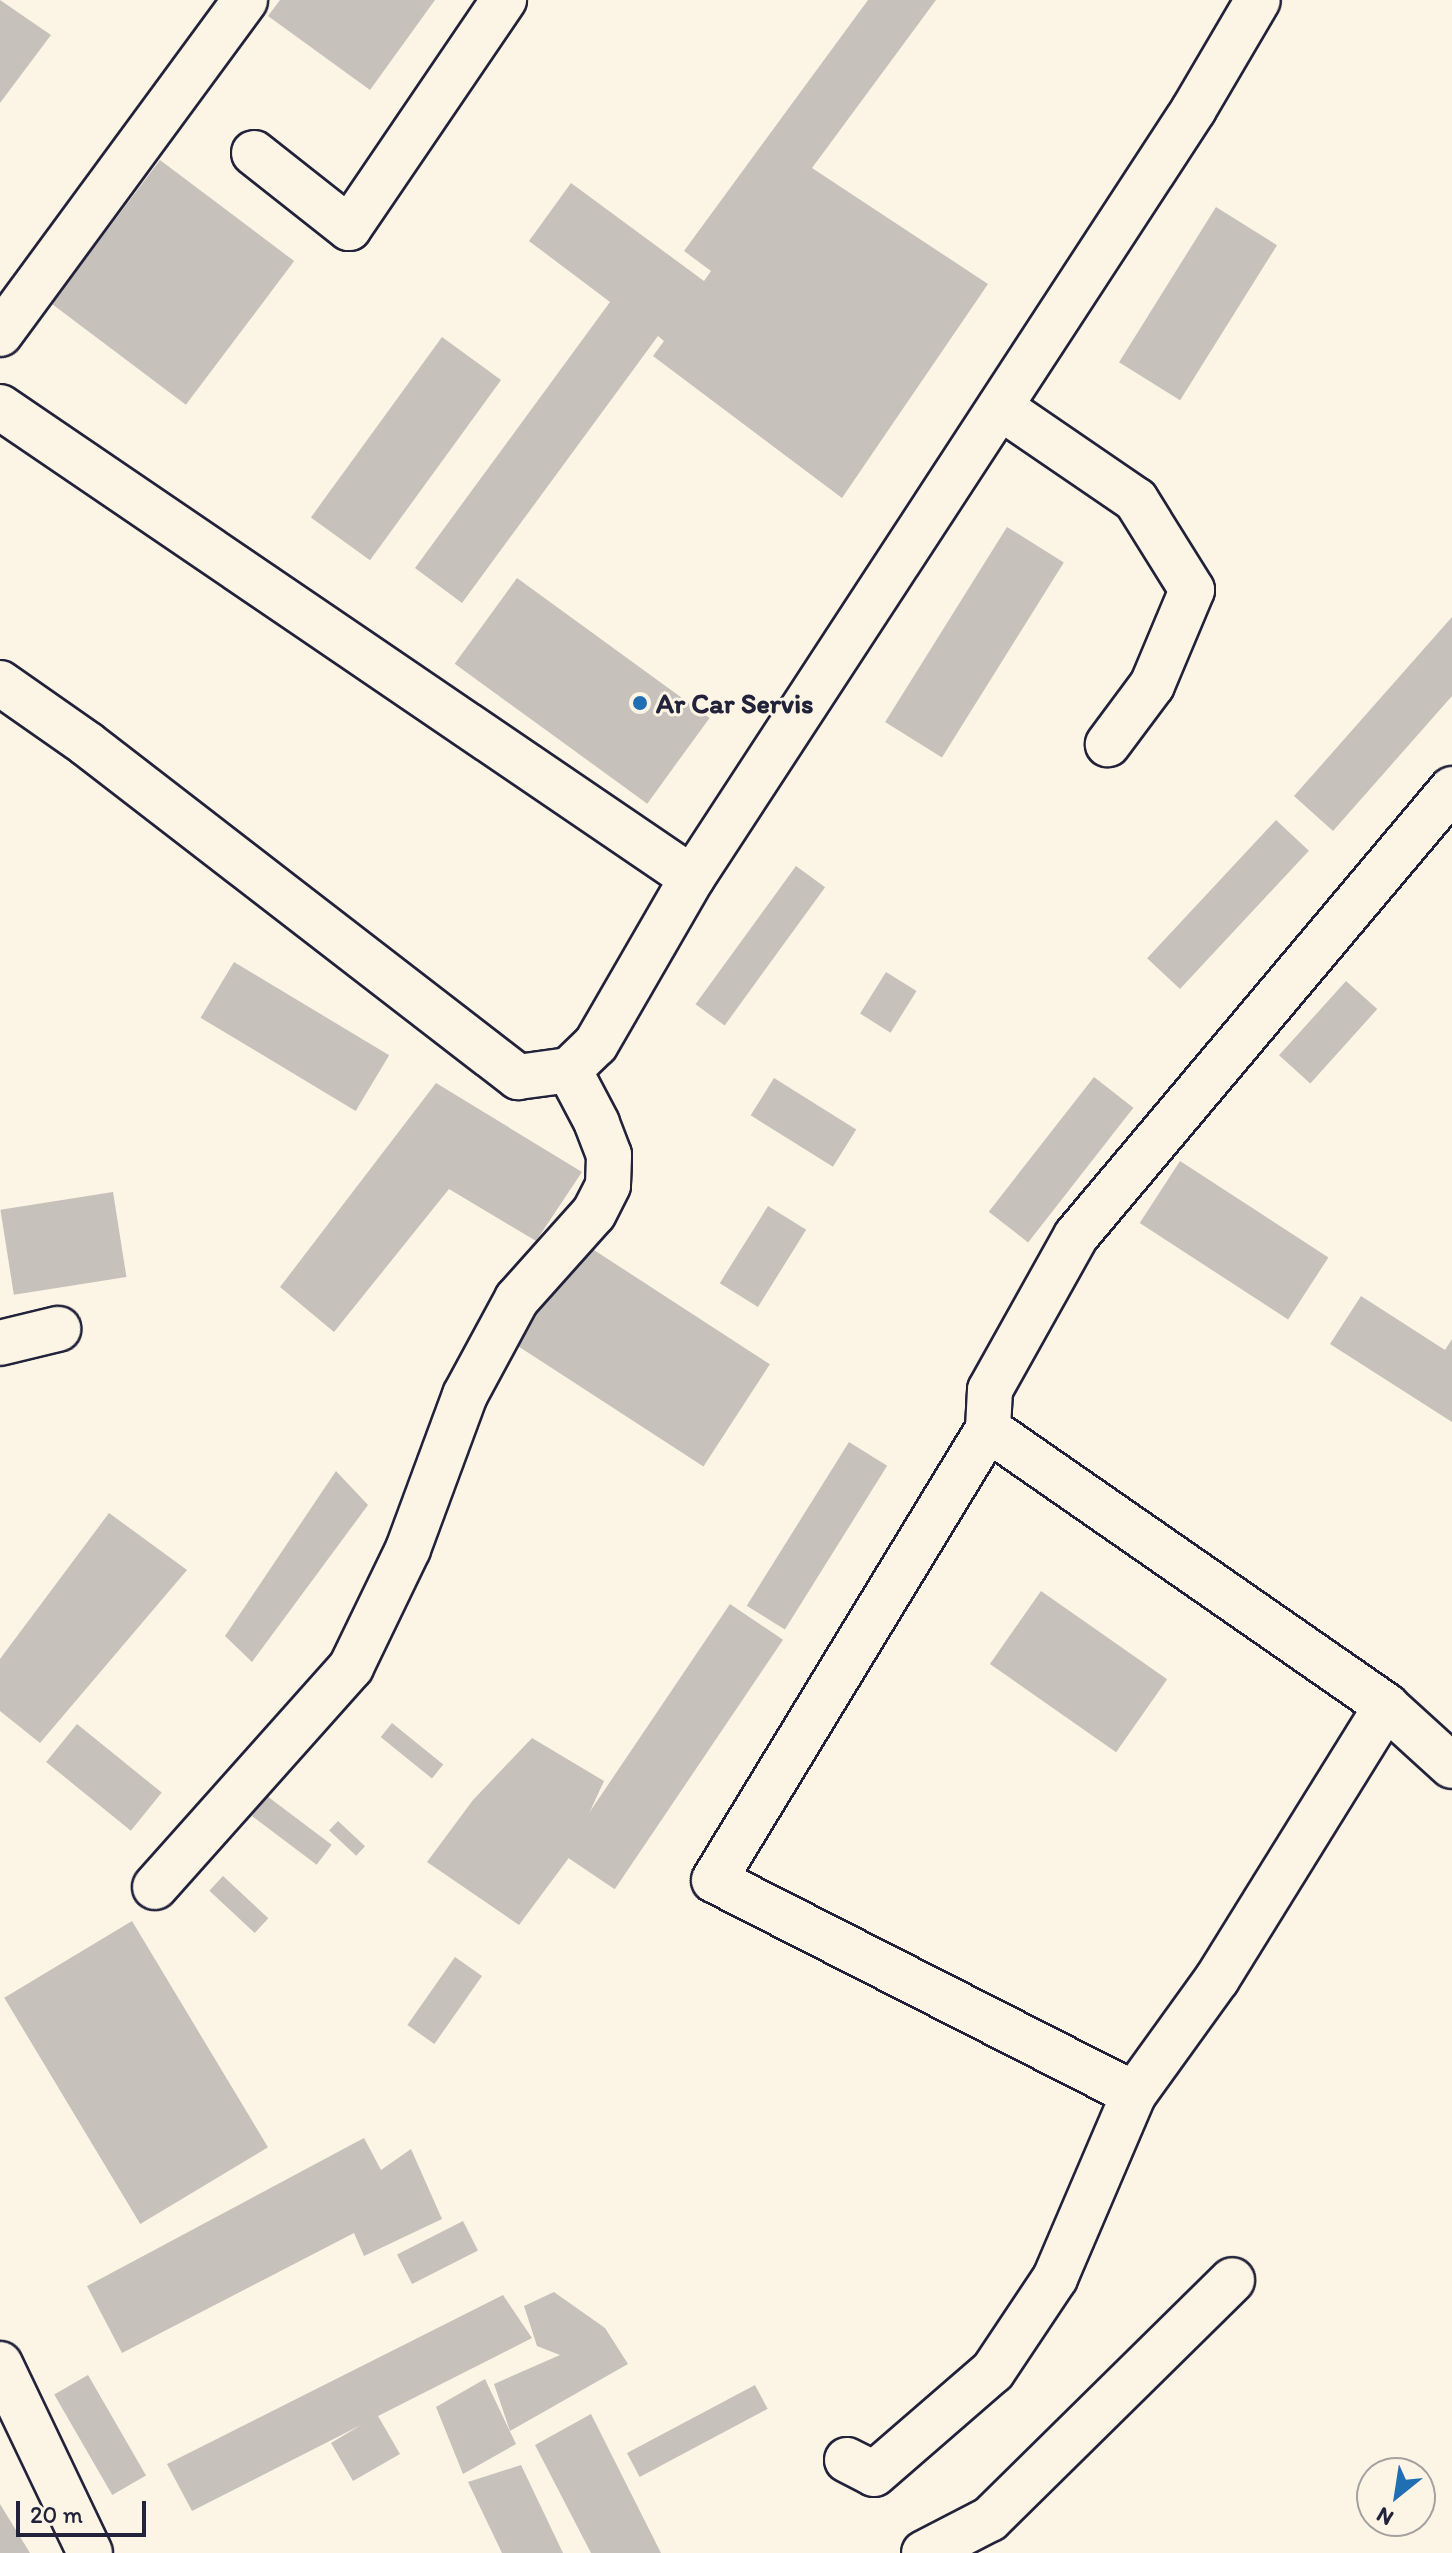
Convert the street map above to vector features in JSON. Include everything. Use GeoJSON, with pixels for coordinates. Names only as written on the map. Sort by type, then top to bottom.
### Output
{"type":"FeatureCollection","features":[{"type":"Feature","properties":{"kind":"street"},"geometry":{"type":"LineString","coordinates":[[0,334],[245,0]]}},
{"type":"Feature","properties":{"kind":"street"},"geometry":{"type":"LineString","coordinates":[[254,153],[349,228],[504,0]]}},
{"type":"Feature","properties":{"kind":"street"},"geometry":{"type":"LineString","coordinates":[[0,683],[87,744],[518,1077],[569,1070],[596,1044],[692,878],[1194,109],[1258,0]]}},
{"type":"Feature","properties":{"kind":"street"},"geometry":{"type":"LineString","coordinates":[[0,407],[692,878]]}},
{"type":"Feature","properties":{"kind":"street"},"geometry":{"type":"LineString","coordinates":[[1000,407],[1136,500],[1192,590],[1152,685],[1108,744]]}},
{"type":"Feature","properties":{"kind":"street"},"geometry":{"type":"LineString","coordinates":[[1134,2094],[714,1880],[988,1429],[990,1390],[1076,1236],[1452,789]]}},
{"type":"Feature","properties":{"kind":"street"},"geometry":{"type":"LineString","coordinates":[[155,1887],[351,1667],[408,1549],[465,1395],[517,1299],[594,1213],[608,1185],[609,1155],[597,1123],[569,1070]]}},
{"type":"Feature","properties":{"kind":"street"},"geometry":{"type":"LineString","coordinates":[[0,1343],[58,1329]]}},
{"type":"Feature","properties":{"kind":"street"},"geometry":{"type":"LineString","coordinates":[[988,1429],[1386,1706],[1452,1766]]}},
{"type":"Feature","properties":{"kind":"street"},"geometry":{"type":"LineString","coordinates":[[847,2460],[874,2474],[993,2371],[1055,2278],[1134,2094],[1217,1979],[1386,1706]]}},
{"type":"Feature","properties":{"kind":"street"},"geometry":{"type":"LineString","coordinates":[[924,2553],[990,2519],[1232,2280]]}},
{"type":"Feature","properties":{"kind":"street"},"geometry":{"type":"LineString","coordinates":[[0,2364],[90,2553]]}},
{"type":"Feature","properties":{"kind":"building"},"geometry":{"type":"Polygon","coordinates":[[[0,0],[51,35],[0,103],[0,0]]]}},
{"type":"Feature","properties":{"kind":"building"},"geometry":{"type":"Polygon","coordinates":[[[280,0],[435,0],[370,90],[268,16],[280,0]]]}},
{"type":"Feature","properties":{"kind":"building"},"geometry":{"type":"Polygon","coordinates":[[[868,0],[936,0],[812,168],[988,284],[842,498],[653,356],[664,341],[658,336],[462,603],[415,568],[610,302],[529,241],[571,183],[704,281],[711,271],[684,251],[868,0]]]}},
{"type":"Feature","properties":{"kind":"building"},"geometry":{"type":"Polygon","coordinates":[[[160,160],[294,261],[186,405],[52,304],[160,160]]]}},
{"type":"Feature","properties":{"kind":"building"},"geometry":{"type":"Polygon","coordinates":[[[1216,207],[1277,245],[1180,400],[1119,362],[1216,207]]]}},
{"type":"Feature","properties":{"kind":"building"},"geometry":{"type":"Polygon","coordinates":[[[442,337],[501,380],[370,560],[311,517],[442,337]]]}},
{"type":"Feature","properties":{"kind":"building"},"geometry":{"type":"Polygon","coordinates":[[[1007,527],[1064,563],[942,758],[885,722],[1007,527]]]}},
{"type":"Feature","properties":{"kind":"building"},"geometry":{"type":"Polygon","coordinates":[[[517,578],[710,718],[647,804],[455,664],[517,578]]]}},
{"type":"Feature","properties":{"kind":"building"},"geometry":{"type":"Polygon","coordinates":[[[1452,617],[1452,696],[1333,831],[1294,796],[1452,617]]]}},
{"type":"Feature","properties":{"kind":"building"},"geometry":{"type":"Polygon","coordinates":[[[1276,820],[1309,851],[1180,989],[1147,958],[1276,820]]]}},
{"type":"Feature","properties":{"kind":"building"},"geometry":{"type":"Polygon","coordinates":[[[796,866],[825,887],[725,1026],[695,1004],[796,866]]]}},
{"type":"Feature","properties":{"kind":"building"},"geometry":{"type":"Polygon","coordinates":[[[234,962],[389,1055],[356,1111],[201,1018],[234,962]]]}},
{"type":"Feature","properties":{"kind":"building"},"geometry":{"type":"Polygon","coordinates":[[[886,972],[917,991],[891,1033],[860,1014],[886,972]]]}},
{"type":"Feature","properties":{"kind":"building"},"geometry":{"type":"Polygon","coordinates":[[[1346,981],[1377,1009],[1310,1083],[1279,1055],[1346,981]]]}},
{"type":"Feature","properties":{"kind":"building"},"geometry":{"type":"Polygon","coordinates":[[[1094,1077],[1133,1108],[1028,1243],[989,1212],[1094,1077]]]}},
{"type":"Feature","properties":{"kind":"building"},"geometry":{"type":"Polygon","coordinates":[[[774,1078],[856,1129],[833,1167],[751,1115],[774,1078]]]}},
{"type":"Feature","properties":{"kind":"building"},"geometry":{"type":"Polygon","coordinates":[[[436,1083],[582,1172],[536,1241],[449,1189],[334,1332],[280,1287],[436,1083]]]}},
{"type":"Feature","properties":{"kind":"building"},"geometry":{"type":"Polygon","coordinates":[[[1180,1161],[1328,1257],[1288,1319],[1140,1223],[1180,1161]]]}},
{"type":"Feature","properties":{"kind":"building"},"geometry":{"type":"Polygon","coordinates":[[[113,1192],[126,1277],[14,1295],[0,1210],[113,1192]]]}},
{"type":"Feature","properties":{"kind":"building"},"geometry":{"type":"Polygon","coordinates":[[[768,1206],[806,1230],[758,1307],[720,1283],[768,1206]]]}},
{"type":"Feature","properties":{"kind":"building"},"geometry":{"type":"Polygon","coordinates":[[[577,1239],[770,1364],[703,1467],[511,1341],[577,1239]]]}},
{"type":"Feature","properties":{"kind":"building"},"geometry":{"type":"Polygon","coordinates":[[[1361,1296],[1445,1350],[1452,1339],[1452,1422],[1330,1344],[1361,1296]]]}},
{"type":"Feature","properties":{"kind":"building"},"geometry":{"type":"Polygon","coordinates":[[[849,1442],[887,1466],[785,1630],[747,1606],[849,1442]]]}},
{"type":"Feature","properties":{"kind":"building"},"geometry":{"type":"Polygon","coordinates":[[[336,1471],[368,1505],[252,1662],[225,1636],[336,1471]]]}},
{"type":"Feature","properties":{"kind":"building"},"geometry":{"type":"Polygon","coordinates":[[[109,1513],[187,1570],[40,1743],[0,1711],[0,1659],[109,1513]]]}},
{"type":"Feature","properties":{"kind":"building"},"geometry":{"type":"Polygon","coordinates":[[[1041,1591],[1167,1679],[1116,1752],[990,1664],[1041,1591]]]}},
{"type":"Feature","properties":{"kind":"building"},"geometry":{"type":"Polygon","coordinates":[[[730,1604],[783,1640],[615,1889],[562,1854],[730,1604]]]}},
{"type":"Feature","properties":{"kind":"building"},"geometry":{"type":"Polygon","coordinates":[[[392,1723],[443,1765],[432,1779],[381,1737],[392,1723]]]}},
{"type":"Feature","properties":{"kind":"building"},"geometry":{"type":"Polygon","coordinates":[[[77,1724],[162,1793],[131,1831],[46,1762],[77,1724]]]}},
{"type":"Feature","properties":{"kind":"building"},"geometry":{"type":"Polygon","coordinates":[[[532,1738],[604,1781],[568,1859],[519,1925],[427,1862],[473,1800],[532,1738]]]}},
{"type":"Feature","properties":{"kind":"building"},"geometry":{"type":"Polygon","coordinates":[[[267,1796],[332,1845],[317,1865],[252,1816],[267,1796]]]}},
{"type":"Feature","properties":{"kind":"building"},"geometry":{"type":"Polygon","coordinates":[[[338,1821],[365,1846],[356,1856],[329,1831],[338,1821]]]}},
{"type":"Feature","properties":{"kind":"building"},"geometry":{"type":"Polygon","coordinates":[[[223,1876],[268,1918],[255,1933],[209,1891],[223,1876]]]}},
{"type":"Feature","properties":{"kind":"building"},"geometry":{"type":"Polygon","coordinates":[[[132,1921],[268,2147],[140,2224],[4,1998],[132,1921]]]}},
{"type":"Feature","properties":{"kind":"building"},"geometry":{"type":"Polygon","coordinates":[[[455,1957],[482,1976],[434,2044],[407,2025],[455,1957]]]}},
{"type":"Feature","properties":{"kind":"building"},"geometry":{"type":"Polygon","coordinates":[[[364,2138],[381,2170],[411,2149],[442,2219],[364,2256],[354,2233],[122,2353],[87,2286],[364,2138]]]}},
{"type":"Feature","properties":{"kind":"building"},"geometry":{"type":"Polygon","coordinates":[[[463,2221],[478,2250],[412,2284],[397,2255],[463,2221]]]}},
{"type":"Feature","properties":{"kind":"building"},"geometry":{"type":"Polygon","coordinates":[[[554,2292],[605,2328],[628,2364],[510,2431],[494,2384],[560,2355],[537,2346],[524,2306],[554,2292]]]}},
{"type":"Feature","properties":{"kind":"building"},"geometry":{"type":"Polygon","coordinates":[[[503,2295],[532,2338],[378,2416],[400,2454],[353,2481],[331,2443],[361,2425],[192,2511],[167,2464],[503,2295]]]}},
{"type":"Feature","properties":{"kind":"building"},"geometry":{"type":"Polygon","coordinates":[[[88,2375],[146,2475],[112,2495],[54,2394],[88,2375]]]}},
{"type":"Feature","properties":{"kind":"building"},"geometry":{"type":"Polygon","coordinates":[[[485,2379],[516,2444],[463,2474],[436,2407],[485,2379]]]}},
{"type":"Feature","properties":{"kind":"building"},"geometry":{"type":"Polygon","coordinates":[[[755,2385],[768,2409],[640,2477],[627,2453],[755,2385]]]}},
{"type":"Feature","properties":{"kind":"building"},"geometry":{"type":"Polygon","coordinates":[[[591,2414],[661,2553],[591,2553],[535,2445],[591,2414]]]}},
{"type":"Feature","properties":{"kind":"building"},"geometry":{"type":"Polygon","coordinates":[[[521,2465],[563,2553],[502,2553],[468,2482],[521,2465]]]}},
{"type":"Feature","properties":{"kind":"building"},"geometry":{"type":"Polygon","coordinates":[[[0,2504],[30,2553],[0,2553],[0,2504]]]}},
{"type":"Feature","properties":{"kind":"place","name":"Ar Car Servis"},"geometry":{"type":"Point","coordinates":[640,703]}}]}
